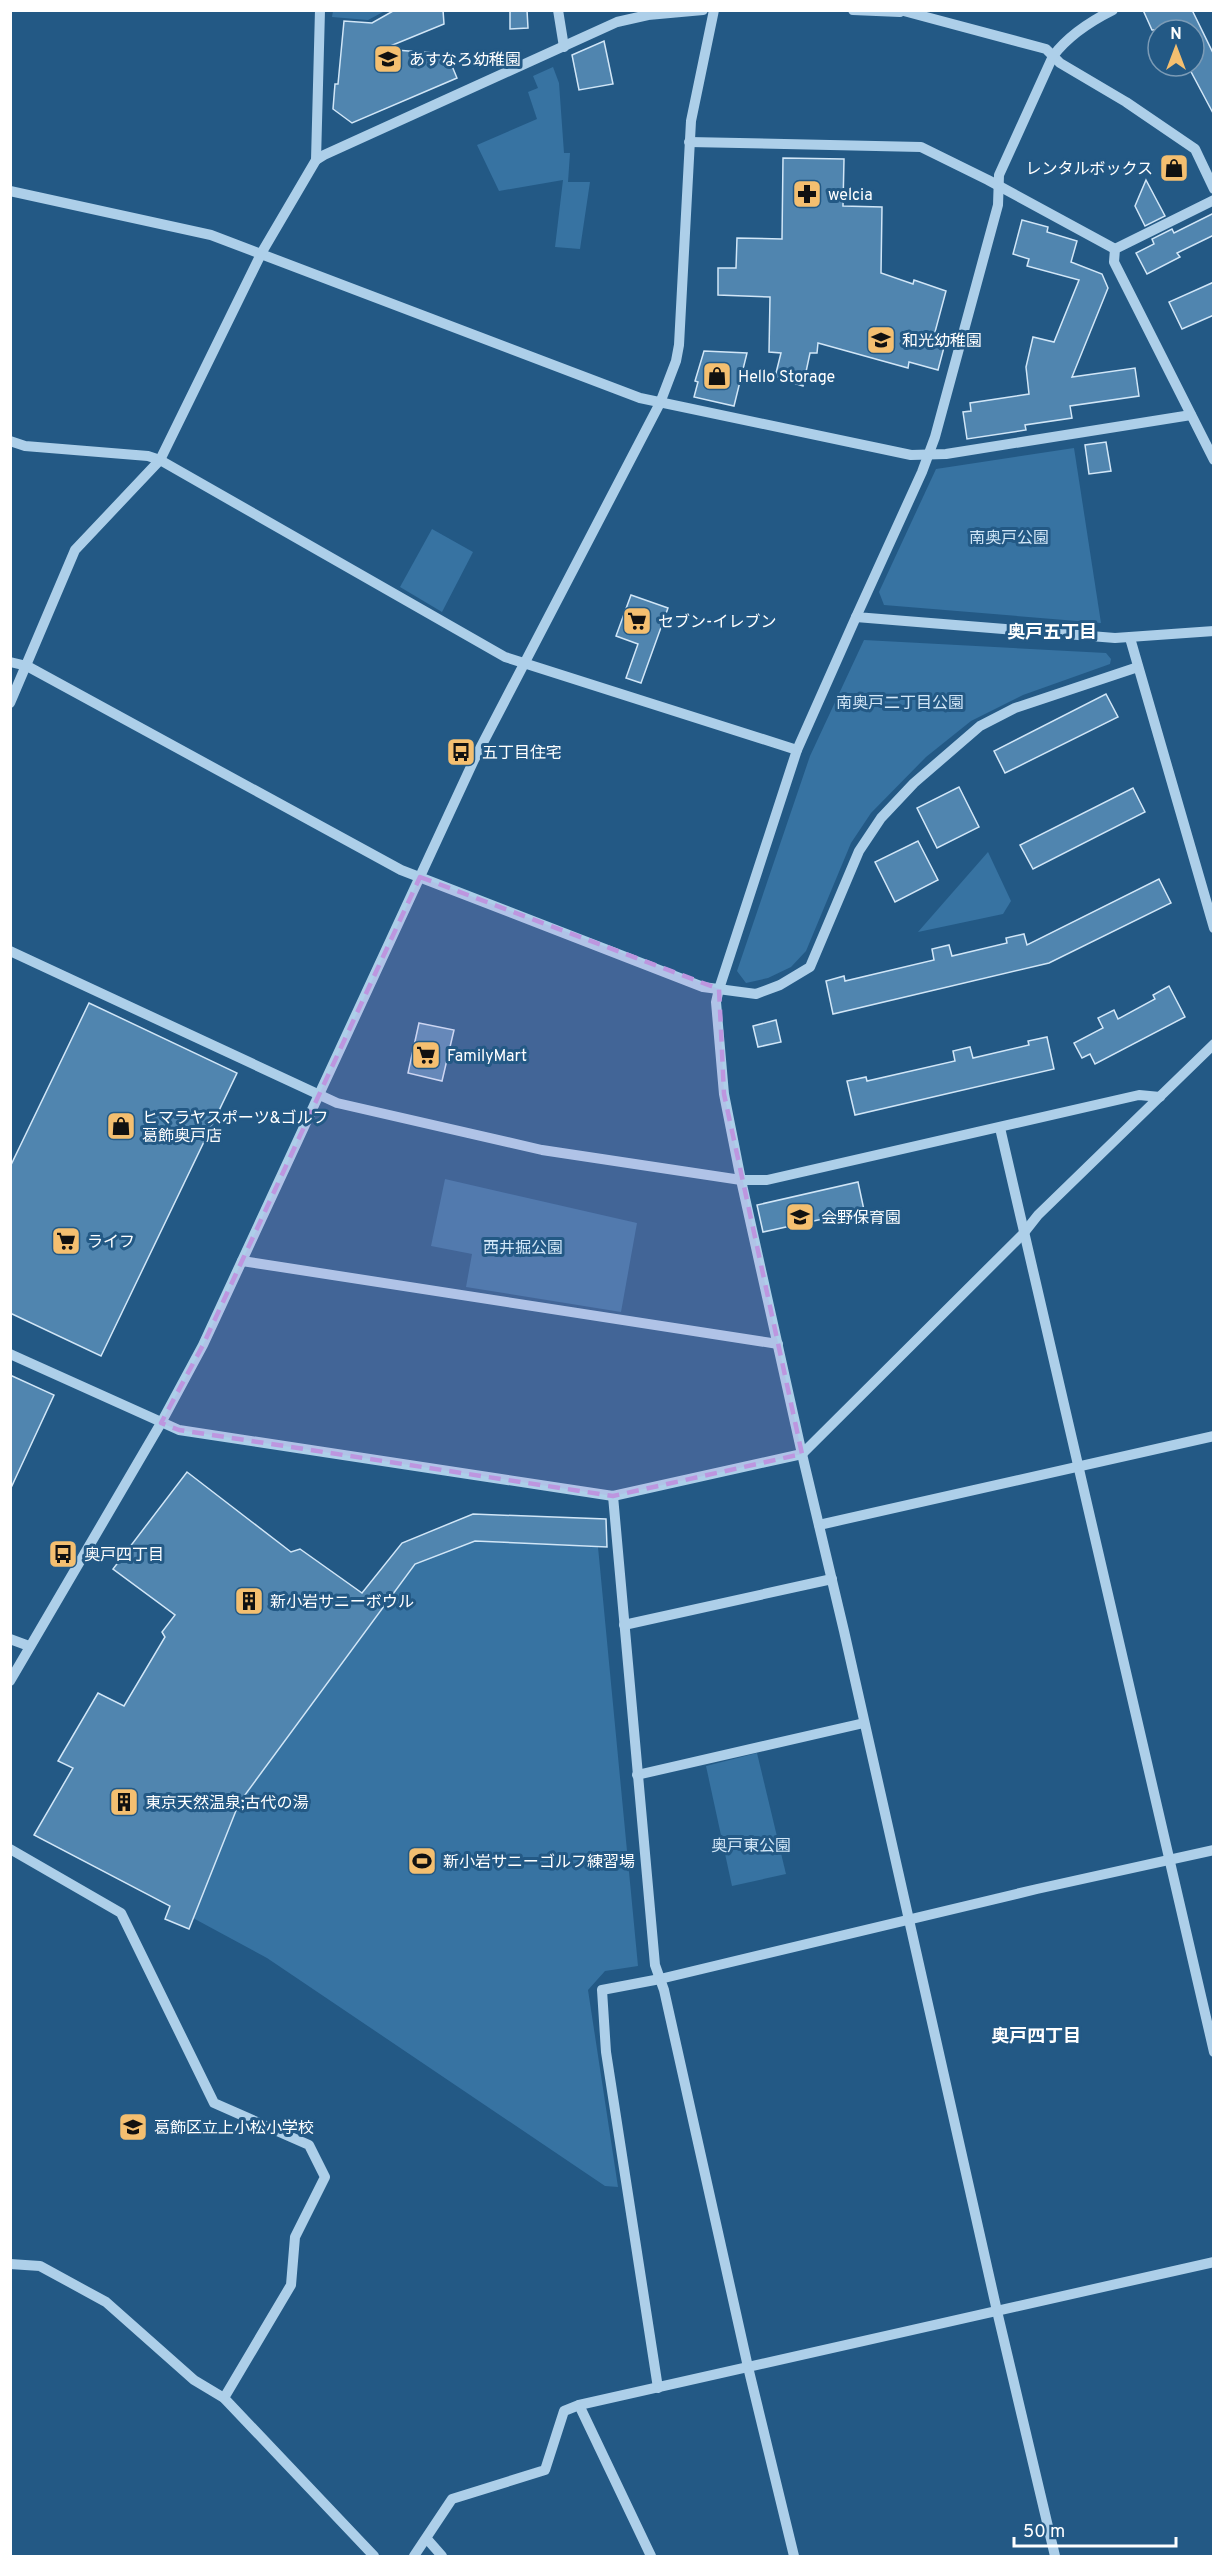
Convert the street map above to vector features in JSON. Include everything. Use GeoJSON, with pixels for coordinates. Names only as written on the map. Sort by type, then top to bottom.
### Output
{"type":"FeatureCollection","features":[{"type":"Feature","properties":{"kind":"street"},"geometry":{"type":"LineString","coordinates":[[316,160],[320,10]]}},
{"type":"Feature","properties":{"kind":"street"},"geometry":{"type":"LineString","coordinates":[[558,10],[564,47]]}},
{"type":"Feature","properties":{"kind":"street"},"geometry":{"type":"LineString","coordinates":[[10,703],[75,550],[160,460],[262,252],[316,160],[617,21],[632,17],[703,10]]}},
{"type":"Feature","properties":{"kind":"street"},"geometry":{"type":"LineString","coordinates":[[10,1681],[161,1423],[203,1345],[474,760],[660,403],[676,361],[679,345],[691,121],[714,10]]}},
{"type":"Feature","properties":{"kind":"street"},"geometry":{"type":"LineString","coordinates":[[853,10],[900,11],[1046,49],[1060,63],[1126,102],[1195,149],[1214,189]]}},
{"type":"Feature","properties":{"kind":"street"},"geometry":{"type":"LineString","coordinates":[[1055,2556],[997,2311],[832,1579],[801,1454],[741,1180],[724,1094],[716,1002],[797,750],[929,455],[998,205],[999,176],[1053,56],[1060,47],[1094,20],[1113,10]]}},
{"type":"Feature","properties":{"kind":"street"},"geometry":{"type":"LineString","coordinates":[[689,142],[921,147],[1115,249]]}},
{"type":"Feature","properties":{"kind":"street"},"geometry":{"type":"LineString","coordinates":[[10,191],[212,235],[262,252],[640,398],[911,455],[929,455],[1191,415]]}},
{"type":"Feature","properties":{"kind":"street"},"geometry":{"type":"LineString","coordinates":[[1115,249],[1214,200]]}},
{"type":"Feature","properties":{"kind":"street"},"geometry":{"type":"LineString","coordinates":[[1115,249],[1114,262],[1214,460]]}},
{"type":"Feature","properties":{"kind":"street"},"geometry":{"type":"LineString","coordinates":[[10,441],[25,446],[148,456],[160,460],[505,657],[797,750]]}},
{"type":"Feature","properties":{"kind":"street"},"geometry":{"type":"LineString","coordinates":[[856,617],[1131,638],[1214,631]]}},
{"type":"Feature","properties":{"kind":"street"},"geometry":{"type":"LineString","coordinates":[[1131,638],[1137,666],[1214,928]]}},
{"type":"Feature","properties":{"kind":"street"},"geometry":{"type":"LineString","coordinates":[[10,662],[27,666],[401,870],[704,987],[746,994],[767,991],[810,967],[851,867],[880,818],[914,783],[964,739],[980,726],[1015,708],[1137,666]]}},
{"type":"Feature","properties":{"kind":"street"},"geometry":{"type":"LineString","coordinates":[[10,951],[337,1103],[542,1150],[741,1180],[767,1180],[1139,1095],[1160,1097]]}},
{"type":"Feature","properties":{"kind":"street"},"geometry":{"type":"LineString","coordinates":[[10,1354],[179,1430],[613,1496],[801,1454],[1023,1234],[1038,1215],[1214,1044]]}},
{"type":"Feature","properties":{"kind":"street"},"geometry":{"type":"LineString","coordinates":[[1000,1128],[1214,2052]]}},
{"type":"Feature","properties":{"kind":"street"},"geometry":{"type":"LineString","coordinates":[[242,1261],[778,1344]]}},
{"type":"Feature","properties":{"kind":"street"},"geometry":{"type":"LineString","coordinates":[[819,1526],[1214,1437]]}},
{"type":"Feature","properties":{"kind":"street"},"geometry":{"type":"LineString","coordinates":[[613,1496],[655,1965],[794,2556]]}},
{"type":"Feature","properties":{"kind":"street"},"geometry":{"type":"LineString","coordinates":[[624,1625],[832,1579]]}},
{"type":"Feature","properties":{"kind":"street"},"geometry":{"type":"LineString","coordinates":[[10,1639],[29,1646]]}},
{"type":"Feature","properties":{"kind":"street"},"geometry":{"type":"LineString","coordinates":[[637,1775],[864,1723]]}},
{"type":"Feature","properties":{"kind":"street"},"geometry":{"type":"LineString","coordinates":[[10,1849],[121,1913],[214,2103],[309,2145],[325,2177],[296,2236],[291,2285],[224,2398]]}},
{"type":"Feature","properties":{"kind":"street"},"geometry":{"type":"LineString","coordinates":[[658,2388],[606,2052],[602,1990],[660,1979],[1214,1850]]}},
{"type":"Feature","properties":{"kind":"street"},"geometry":{"type":"LineString","coordinates":[[414,2556],[427,2540],[452,2499],[544,2470],[564,2411],[579,2405],[1214,2262]]}},
{"type":"Feature","properties":{"kind":"street"},"geometry":{"type":"LineString","coordinates":[[10,2264],[40,2266],[106,2302],[194,2380],[224,2398],[374,2556]]}},
{"type":"Feature","properties":{"kind":"street"},"geometry":{"type":"LineString","coordinates":[[579,2405],[651,2556]]}},
{"type":"Feature","properties":{"kind":"street"},"geometry":{"type":"LineString","coordinates":[[427,2540],[442,2556]]}},
{"type":"Feature","properties":{"kind":"highlighted area"},"geometry":{"type":"Polygon","coordinates":[[[420,877],[719,989],[724,1094],[802,1454],[613,1496],[179,1430],[161,1423],[203,1345],[420,877]]]}},
{"type":"Feature","properties":{"kind":"green space"},"geometry":{"type":"Polygon","coordinates":[[[385,10],[368,20],[332,17],[333,11],[385,10]]]}},
{"type":"Feature","properties":{"kind":"green space"},"geometry":{"type":"Polygon","coordinates":[[[553,67],[559,83],[564,153],[570,153],[568,182],[590,182],[580,249],[555,247],[563,180],[499,191],[477,145],[537,119],[528,92],[538,88],[533,76],[553,67]]]}},
{"type":"Feature","properties":{"kind":"green space","name":"南奥戸公園"},"geometry":{"type":"Polygon","coordinates":[[[1074,448],[1101,623],[884,605],[879,592],[936,469],[1074,448]]]}},
{"type":"Feature","properties":{"kind":"green space"},"geometry":{"type":"Polygon","coordinates":[[[432,529],[473,552],[442,612],[400,587],[432,529]]]}},
{"type":"Feature","properties":{"kind":"green space","name":"南奥戸二丁目公園"},"geometry":{"type":"Polygon","coordinates":[[[864,640],[1106,653],[1111,659],[1110,664],[1023,695],[971,721],[926,757],[871,813],[851,843],[806,951],[791,967],[768,978],[746,983],[737,971],[810,756],[864,640]]]}},
{"type":"Feature","properties":{"kind":"green space"},"geometry":{"type":"Polygon","coordinates":[[[988,852],[1011,901],[1003,914],[918,932],[988,852]]]}},
{"type":"Feature","properties":{"kind":"green space","name":"西井掘公園"},"geometry":{"type":"Polygon","coordinates":[[[445,1179],[637,1223],[621,1312],[466,1287],[472,1254],[431,1246],[445,1179]]]}},
{"type":"Feature","properties":{"kind":"green space","name":"新小岩サニーゴルフ練習場"},"geometry":{"type":"Polygon","coordinates":[[[475,1541],[598,1547],[638,1966],[605,1971],[588,1990],[618,2187],[605,2186],[267,1958],[193,1918],[239,1803],[415,1564],[475,1541]]]}},
{"type":"Feature","properties":{"kind":"green space","name":"奥戸東公園"},"geometry":{"type":"Polygon","coordinates":[[[757,1753],[786,1874],[732,1886],[706,1766],[757,1753]]]}},
{"type":"Feature","properties":{"kind":"building"},"geometry":{"type":"Polygon","coordinates":[[[443,10],[444,24],[383,49],[447,54],[457,78],[352,123],[333,109],[335,84],[338,84],[344,21],[372,23],[393,11],[443,10]]]}},
{"type":"Feature","properties":{"kind":"building"},"geometry":{"type":"Polygon","coordinates":[[[510,10],[527,10],[528,28],[510,29],[510,10]]]}},
{"type":"Feature","properties":{"kind":"building"},"geometry":{"type":"Polygon","coordinates":[[[1143,10],[1192,10],[1196,18],[1147,18],[1143,10]]]}},
{"type":"Feature","properties":{"kind":"building"},"geometry":{"type":"Polygon","coordinates":[[[1206,39],[1214,55],[1214,115],[1194,78],[1206,78],[1206,39]]]}},
{"type":"Feature","properties":{"kind":"building"},"geometry":{"type":"Polygon","coordinates":[[[604,41],[613,84],[579,90],[572,55],[604,41]]]}},
{"type":"Feature","properties":{"kind":"building"},"geometry":{"type":"Polygon","coordinates":[[[783,158],[844,159],[843,206],[882,207],[881,273],[913,284],[914,280],[946,291],[935,332],[947,336],[938,370],[909,362],[908,368],[818,343],[817,353],[810,353],[803,386],[775,377],[781,353],[769,352],[770,297],[718,295],[718,268],[736,268],[737,238],[782,239],[783,158]]]}},
{"type":"Feature","properties":{"kind":"building"},"geometry":{"type":"Polygon","coordinates":[[[1146,180],[1165,216],[1145,226],[1135,206],[1146,180]]]}},
{"type":"Feature","properties":{"kind":"building"},"geometry":{"type":"Polygon","coordinates":[[[1214,213],[1214,235],[1177,253],[1180,257],[1147,274],[1136,253],[1154,244],[1152,239],[1172,229],[1174,233],[1214,213]]]}},
{"type":"Feature","properties":{"kind":"building"},"geometry":{"type":"Polygon","coordinates":[[[1022,220],[1048,227],[1047,232],[1077,241],[1071,262],[1102,274],[1108,288],[1072,377],[1135,368],[1139,396],[1070,406],[1072,418],[1025,425],[1026,430],[967,439],[963,412],[971,411],[970,403],[1029,394],[1026,367],[1033,337],[1054,342],[1079,280],[1027,266],[1029,259],[1013,254],[1022,220]]]}},
{"type":"Feature","properties":{"kind":"building"},"geometry":{"type":"Polygon","coordinates":[[[1214,282],[1214,315],[1182,329],[1169,302],[1214,282]]]}},
{"type":"Feature","properties":{"kind":"building"},"geometry":{"type":"Polygon","coordinates":[[[704,351],[747,353],[734,406],[694,397],[698,382],[695,381],[704,351]]]}},
{"type":"Feature","properties":{"kind":"building"},"geometry":{"type":"Polygon","coordinates":[[[1106,442],[1111,471],[1089,474],[1085,445],[1106,442]]]}},
{"type":"Feature","properties":{"kind":"building"},"geometry":{"type":"Polygon","coordinates":[[[631,595],[668,608],[641,683],[626,678],[638,644],[616,636],[631,595]]]}},
{"type":"Feature","properties":{"kind":"building"},"geometry":{"type":"Polygon","coordinates":[[[1106,694],[1118,717],[1005,773],[994,751],[1106,694]]]}},
{"type":"Feature","properties":{"kind":"building"},"geometry":{"type":"Polygon","coordinates":[[[959,787],[979,827],[937,848],[917,808],[959,787]]]}},
{"type":"Feature","properties":{"kind":"building"},"geometry":{"type":"Polygon","coordinates":[[[1133,788],[1145,812],[1033,869],[1020,845],[1133,788]]]}},
{"type":"Feature","properties":{"kind":"building"},"geometry":{"type":"Polygon","coordinates":[[[918,841],[938,880],[895,902],[875,862],[918,841]]]}},
{"type":"Feature","properties":{"kind":"building"},"geometry":{"type":"Polygon","coordinates":[[[1159,879],[1171,903],[1049,963],[833,1014],[826,981],[844,976],[845,981],[934,960],[932,949],[949,945],[952,956],[1007,943],[1006,938],[1024,934],[1027,945],[1159,879]]]}},
{"type":"Feature","properties":{"kind":"building"},"geometry":{"type":"Polygon","coordinates":[[[1169,986],[1185,1017],[1095,1064],[1090,1054],[1082,1058],[1074,1043],[1103,1028],[1098,1018],[1114,1010],[1118,1019],[1155,999],[1153,995],[1169,986]]]}},
{"type":"Feature","properties":{"kind":"building"},"geometry":{"type":"Polygon","coordinates":[[[89,1003],[237,1073],[101,1356],[10,1313],[10,1167],[89,1003]]]}},
{"type":"Feature","properties":{"kind":"building"},"geometry":{"type":"Polygon","coordinates":[[[776,1020],[781,1042],[758,1047],[753,1026],[776,1020]]]}},
{"type":"Feature","properties":{"kind":"building"},"geometry":{"type":"Polygon","coordinates":[[[419,1023],[454,1030],[442,1081],[408,1073],[419,1023]]]}},
{"type":"Feature","properties":{"kind":"building"},"geometry":{"type":"Polygon","coordinates":[[[1047,1037],[1054,1069],[855,1115],[847,1081],[866,1077],[867,1081],[955,1061],[953,1051],[970,1047],[973,1058],[1029,1045],[1028,1041],[1047,1037]]]}},
{"type":"Feature","properties":{"kind":"building"},"geometry":{"type":"Polygon","coordinates":[[[858,1182],[864,1210],[763,1232],[757,1205],[858,1182]]]}},
{"type":"Feature","properties":{"kind":"building"},"geometry":{"type":"Polygon","coordinates":[[[10,1375],[54,1395],[10,1490],[10,1375]]]}},
{"type":"Feature","properties":{"kind":"building"},"geometry":{"type":"Polygon","coordinates":[[[187,1472],[291,1552],[300,1549],[362,1593],[402,1543],[473,1514],[606,1519],[607,1547],[475,1541],[415,1564],[239,1803],[189,1929],[165,1919],[170,1906],[34,1835],[73,1768],[58,1761],[98,1693],[124,1706],[165,1637],[162,1632],[175,1615],[113,1569],[187,1472]]]}},
{"type":"Feature","properties":{"kind":"place","name":"あすなろ幼稚園"},"geometry":{"type":"Point","coordinates":[388,59]}},
{"type":"Feature","properties":{"kind":"place","name":"レンタルボックス"},"geometry":{"type":"Point","coordinates":[1174,168]}},
{"type":"Feature","properties":{"kind":"place","name":"welcia"},"geometry":{"type":"Point","coordinates":[807,194]}},
{"type":"Feature","properties":{"kind":"place","name":"和光幼稚園"},"geometry":{"type":"Point","coordinates":[881,340]}},
{"type":"Feature","properties":{"kind":"place","name":"Hello Storage"},"geometry":{"type":"Point","coordinates":[717,376]}},
{"type":"Feature","properties":{"kind":"place","name":"セブン-イレブン"},"geometry":{"type":"Point","coordinates":[637,621]}},
{"type":"Feature","properties":{"kind":"place","name":"五丁目住宅"},"geometry":{"type":"Point","coordinates":[461,752]}},
{"type":"Feature","properties":{"kind":"place","name":"FamilyMart"},"geometry":{"type":"Point","coordinates":[426,1055]}},
{"type":"Feature","properties":{"kind":"place","name":"ヒマラヤスポーツ&ゴルフ 葛飾奥戸店"},"geometry":{"type":"Point","coordinates":[121,1126]}},
{"type":"Feature","properties":{"kind":"place","name":"会野保育園"},"geometry":{"type":"Point","coordinates":[800,1217]}},
{"type":"Feature","properties":{"kind":"place","name":"ライフ"},"geometry":{"type":"Point","coordinates":[66,1241]}},
{"type":"Feature","properties":{"kind":"place","name":"奥戸四丁目"},"geometry":{"type":"Point","coordinates":[63,1554]}},
{"type":"Feature","properties":{"kind":"place","name":"新小岩サニーボウル"},"geometry":{"type":"Point","coordinates":[249,1601]}},
{"type":"Feature","properties":{"kind":"place","name":"東京天然温泉;古代の湯"},"geometry":{"type":"Point","coordinates":[124,1802]}},
{"type":"Feature","properties":{"kind":"place","name":"新小岩サニーゴルフ練習場"},"geometry":{"type":"Point","coordinates":[422,1861]}},
{"type":"Feature","properties":{"kind":"place","name":"葛飾区立上小松小学校"},"geometry":{"type":"Point","coordinates":[133,2127]}},
{"type":"Feature","properties":{"kind":"district","name":"奥戸五丁目"},"geometry":{"type":"Point","coordinates":[1052,632]}},
{"type":"Feature","properties":{"kind":"district","name":"奥戸四丁目"},"geometry":{"type":"Point","coordinates":[1036,2036]}}]}
